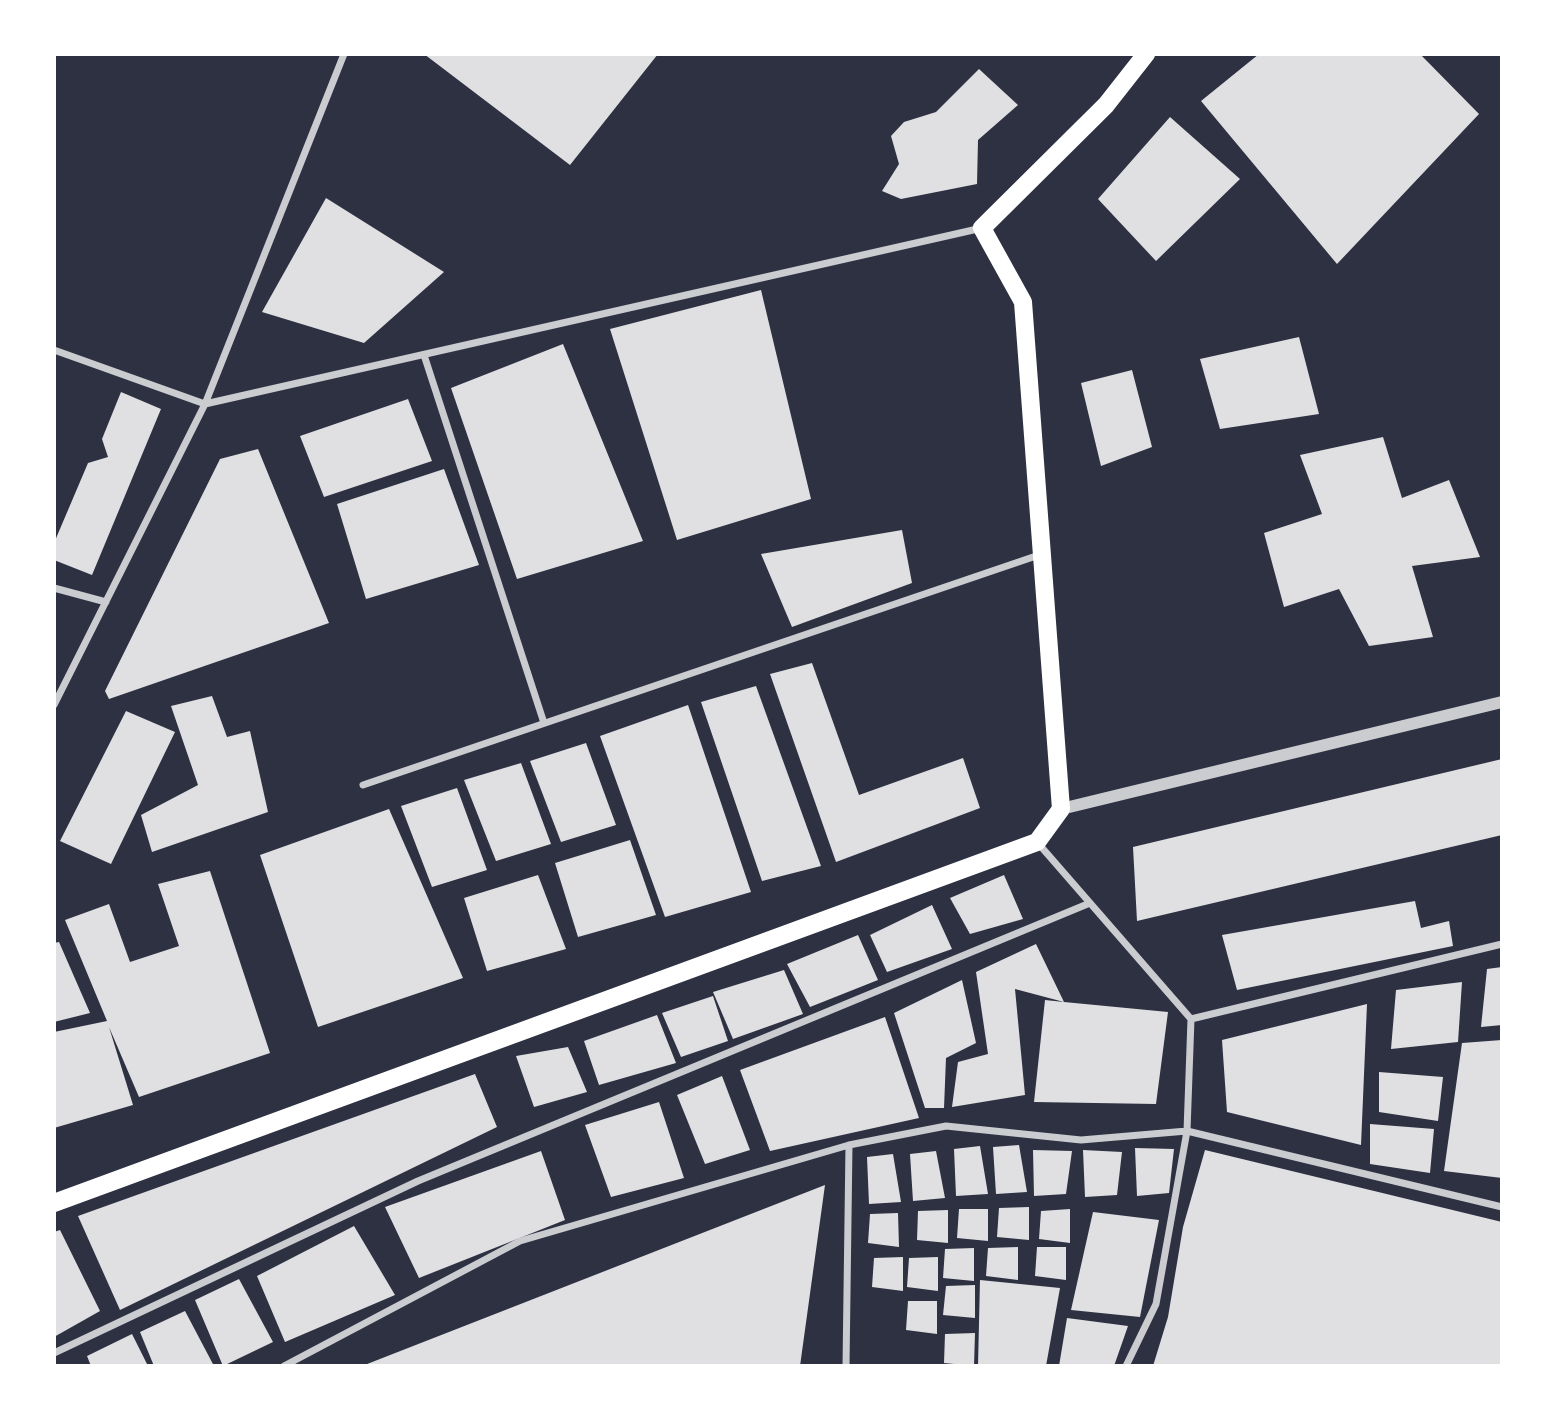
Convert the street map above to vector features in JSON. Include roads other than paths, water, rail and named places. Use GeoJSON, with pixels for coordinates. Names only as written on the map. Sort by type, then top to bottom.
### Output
{"type":"FeatureCollection","features":[{"type":"Feature","properties":{"kind":"main road"},"geometry":{"type":"LineString","coordinates":[[54,1203],[1037,842],[1061,809],[1023,302],[982,228],[1106,105],[1146,54]]}},
{"type":"Feature","properties":{"kind":"street"},"geometry":{"type":"LineString","coordinates":[[54,705],[205,404],[344,54]]}},
{"type":"Feature","properties":{"kind":"street"},"geometry":{"type":"LineString","coordinates":[[54,350],[205,404],[982,228]]}},
{"type":"Feature","properties":{"kind":"street"},"geometry":{"type":"LineString","coordinates":[[424,355],[544,723]]}},
{"type":"Feature","properties":{"kind":"street"},"geometry":{"type":"LineString","coordinates":[[363,785],[1042,554]]}},
{"type":"Feature","properties":{"kind":"street"},"geometry":{"type":"LineString","coordinates":[[54,588],[106,602]]}},
{"type":"Feature","properties":{"kind":"street"},"geometry":{"type":"LineString","coordinates":[[1061,809],[1502,702]]}},
{"type":"Feature","properties":{"kind":"street"},"geometry":{"type":"LineString","coordinates":[[1037,842],[1191,1019],[1187,1131],[1156,1304],[1126,1366]]}},
{"type":"Feature","properties":{"kind":"street"},"geometry":{"type":"LineString","coordinates":[[54,1353],[418,1181],[1090,903]]}},
{"type":"Feature","properties":{"kind":"street"},"geometry":{"type":"LineString","coordinates":[[1191,1019],[1502,944]]}},
{"type":"Feature","properties":{"kind":"street"},"geometry":{"type":"LineString","coordinates":[[284,1366],[520,1241],[849,1145],[946,1126],[1082,1140],[1187,1131],[1502,1207]]}},
{"type":"Feature","properties":{"kind":"street"},"geometry":{"type":"LineString","coordinates":[[846,1366],[849,1145]]}}]}
